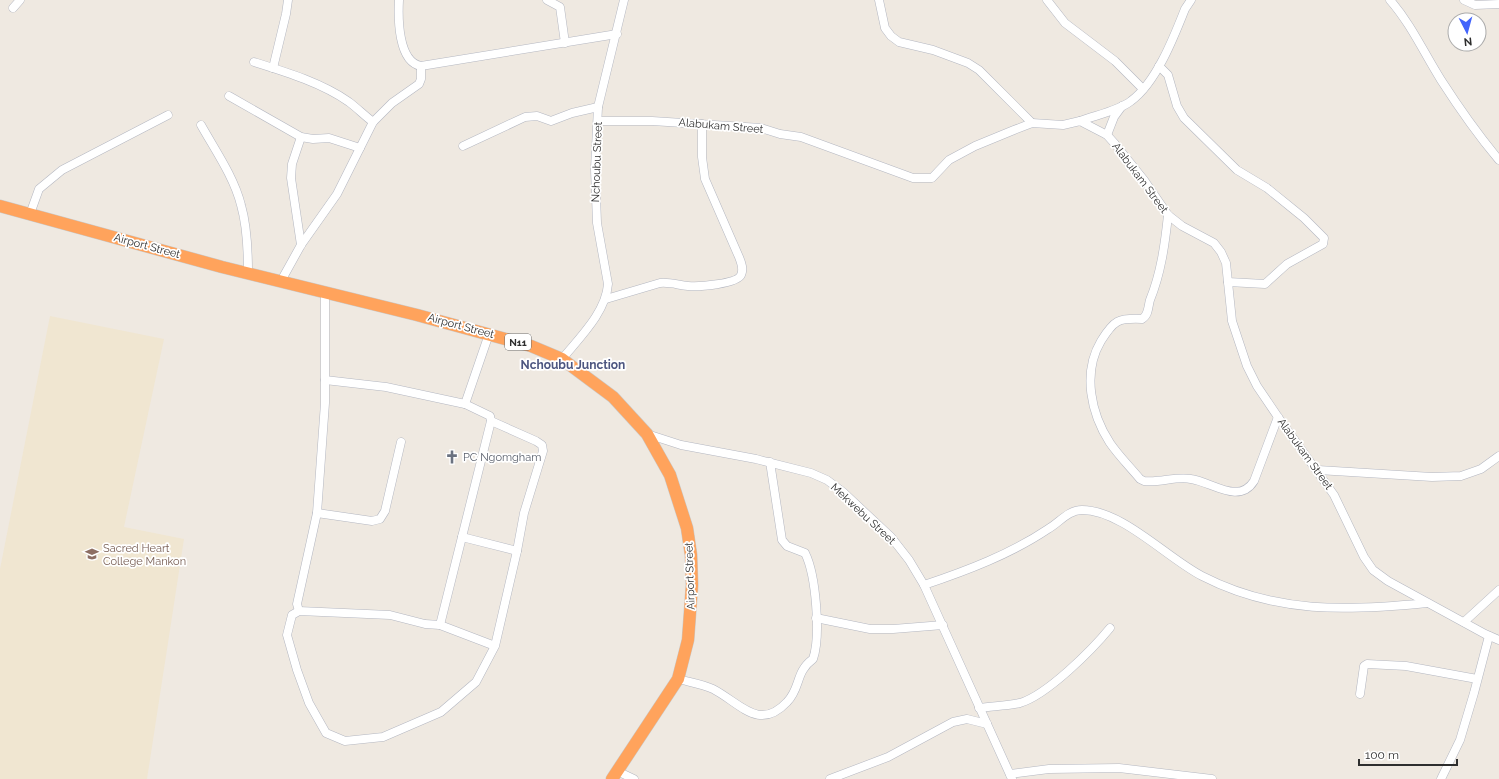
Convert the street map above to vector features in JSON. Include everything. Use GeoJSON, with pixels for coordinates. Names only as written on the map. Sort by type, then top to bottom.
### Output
{"type":"FeatureCollection","features":[{"type":"Feature","properties":{"kind":"highway","name":"Airport Street"},"geometry":{"type":"LineString","coordinates":[[0,206],[531,346],[562,359],[613,397],[647,434],[670,476],[687,528],[691,555],[690,624],[688,640],[678,679],[615,775]]}},
{"type":"Feature","properties":{"kind":"street"},"geometry":{"type":"LineString","coordinates":[[13,8],[20,0]]}},
{"type":"Feature","properties":{"kind":"street"},"geometry":{"type":"LineString","coordinates":[[273,68],[288,0]]}},
{"type":"Feature","properties":{"kind":"street"},"geometry":{"type":"LineString","coordinates":[[399,0],[398,18],[404,48],[410,62],[414,65],[421,66],[617,34]]}},
{"type":"Feature","properties":{"kind":"street"},"geometry":{"type":"LineString","coordinates":[[547,0],[560,7],[565,43]]}},
{"type":"Feature","properties":{"kind":"street","name":"Nchoubu Street"},"geometry":{"type":"LineString","coordinates":[[606,299],[608,284],[596,223],[595,169],[599,121],[598,107],[617,34],[624,0]]}},
{"type":"Feature","properties":{"kind":"street"},"geometry":{"type":"LineString","coordinates":[[879,0],[885,28],[899,42],[933,50],[968,63],[979,70],[1032,123]]}},
{"type":"Feature","properties":{"kind":"street"},"geometry":{"type":"LineString","coordinates":[[1047,0],[1065,23],[1115,61],[1143,89]]}},
{"type":"Feature","properties":{"kind":"street"},"geometry":{"type":"LineString","coordinates":[[1080,121],[1131,102],[1143,89],[1159,66],[1185,9],[1192,0]]}},
{"type":"Feature","properties":{"kind":"street"},"geometry":{"type":"LineString","coordinates":[[1390,0],[1400,12],[1474,130],[1499,160]]}},
{"type":"Feature","properties":{"kind":"street"},"geometry":{"type":"LineString","coordinates":[[1464,0],[1475,5],[1499,4]]}},
{"type":"Feature","properties":{"kind":"street"},"geometry":{"type":"LineString","coordinates":[[254,62],[328,90],[349,103],[373,122]]}},
{"type":"Feature","properties":{"kind":"street"},"geometry":{"type":"LineString","coordinates":[[281,281],[301,245],[337,194],[373,122],[392,103],[419,84],[421,79],[421,66]]}},
{"type":"Feature","properties":{"kind":"street"},"geometry":{"type":"LineString","coordinates":[[1159,66],[1168,75],[1178,110],[1184,118],[1238,170],[1267,188],[1304,218],[1324,238],[1323,244],[1287,264],[1265,284],[1228,282]]}},
{"type":"Feature","properties":{"kind":"street"},"geometry":{"type":"LineString","coordinates":[[229,96],[301,137],[313,139],[329,138],[360,148]]}},
{"type":"Feature","properties":{"kind":"street"},"geometry":{"type":"LineString","coordinates":[[1107,135],[1114,117],[1122,106]]}},
{"type":"Feature","properties":{"kind":"street"},"geometry":{"type":"LineString","coordinates":[[463,146],[525,116],[537,116],[551,120],[598,107]]}},
{"type":"Feature","properties":{"kind":"street"},"geometry":{"type":"LineString","coordinates":[[30,214],[39,189],[62,170],[168,115]]}},
{"type":"Feature","properties":{"kind":"street","name":"Alabukam Street"},"geometry":{"type":"LineString","coordinates":[[599,121],[652,121],[761,128],[780,134],[801,136],[913,178],[932,178],[949,160],[975,146],[1032,123],[1063,125],[1080,121],[1107,135],[1144,180],[1168,215],[1182,226],[1214,243],[1225,257],[1232,321],[1237,340],[1247,366],[1257,386],[1318,470],[1334,495],[1364,557],[1373,570],[1388,581],[1427,603],[1499,640]]}},
{"type":"Feature","properties":{"kind":"street"},"geometry":{"type":"LineString","coordinates":[[562,359],[586,329],[606,299],[660,283],[668,282],[689,286],[708,285],[733,281],[740,277],[742,270],[739,257],[705,179],[702,157],[702,124]]}},
{"type":"Feature","properties":{"kind":"street"},"geometry":{"type":"LineString","coordinates":[[201,125],[228,173],[241,205],[247,247],[248,272]]}},
{"type":"Feature","properties":{"kind":"street"},"geometry":{"type":"LineString","coordinates":[[301,137],[292,164],[290,178],[301,245]]}},
{"type":"Feature","properties":{"kind":"street"},"geometry":{"type":"LineString","coordinates":[[1168,215],[1166,236],[1156,289],[1150,300],[1147,315],[1142,319],[1123,318],[1110,327],[1098,347],[1090,368],[1091,402],[1110,443],[1144,481],[1192,479],[1224,490],[1245,490],[1250,487],[1254,480],[1278,416]]}},
{"type":"Feature","properties":{"kind":"street"},"geometry":{"type":"LineString","coordinates":[[299,611],[297,604],[317,513],[325,380],[325,292]]}},
{"type":"Feature","properties":{"kind":"street"},"geometry":{"type":"LineString","coordinates":[[465,404],[489,334]]}},
{"type":"Feature","properties":{"kind":"street"},"geometry":{"type":"LineString","coordinates":[[325,380],[386,386],[465,404],[490,416],[491,421],[440,625]]}},
{"type":"Feature","properties":{"kind":"street"},"geometry":{"type":"LineString","coordinates":[[491,421],[542,445],[543,451],[524,513],[517,551],[495,646],[476,682],[441,712],[383,737],[345,741],[326,733],[309,703],[297,670],[287,635],[292,615],[299,611],[390,615],[426,624],[440,625],[495,646]]}},
{"type":"Feature","properties":{"kind":"street","name":"Mekwebu Street"},"geometry":{"type":"LineString","coordinates":[[647,434],[681,445],[770,462],[811,473],[827,480],[843,492],[891,537],[909,560],[924,585],[1011,777]]}},
{"type":"Feature","properties":{"kind":"street"},"geometry":{"type":"LineString","coordinates":[[317,513],[372,521],[380,519],[385,511],[401,442]]}},
{"type":"Feature","properties":{"kind":"street"},"geometry":{"type":"LineString","coordinates":[[1318,470],[1432,477],[1461,476],[1481,468],[1499,456]]}},
{"type":"Feature","properties":{"kind":"street"},"geometry":{"type":"LineString","coordinates":[[678,679],[711,688],[752,714],[769,716],[788,702],[795,692],[802,668],[813,658],[815,654],[816,618],[814,586],[807,558],[800,550],[787,546],[782,540],[770,462]]}},
{"type":"Feature","properties":{"kind":"street"},"geometry":{"type":"LineString","coordinates":[[924,585],[956,574],[1010,550],[1048,529],[1067,515],[1080,510],[1096,512],[1123,524],[1201,575],[1262,600],[1318,608],[1376,608],[1427,603]]}},
{"type":"Feature","properties":{"kind":"street"},"geometry":{"type":"LineString","coordinates":[[462,537],[517,551]]}},
{"type":"Feature","properties":{"kind":"street"},"geometry":{"type":"LineString","coordinates":[[1464,622],[1499,590]]}},
{"type":"Feature","properties":{"kind":"street"},"geometry":{"type":"LineString","coordinates":[[816,618],[870,629],[893,629],[942,625]]}},
{"type":"Feature","properties":{"kind":"street"},"geometry":{"type":"LineString","coordinates":[[979,708],[1019,703],[1032,697],[1094,648],[1110,628]]}},
{"type":"Feature","properties":{"kind":"street"},"geometry":{"type":"LineString","coordinates":[[1441,779],[1460,740],[1489,636]]}},
{"type":"Feature","properties":{"kind":"street"},"geometry":{"type":"LineString","coordinates":[[1360,694],[1364,666],[1367,664],[1406,666],[1477,679]]}},
{"type":"Feature","properties":{"kind":"street"},"geometry":{"type":"LineString","coordinates":[[830,779],[888,757],[953,722],[967,719],[987,724]]}},
{"type":"Feature","properties":{"kind":"street"},"geometry":{"type":"LineString","coordinates":[[1011,777],[1049,769],[1119,768],[1212,779]]}},
{"type":"Feature","properties":{"kind":"street"},"geometry":{"type":"LineString","coordinates":[[615,775],[634,779]]}},
{"type":"Feature","properties":{"kind":"shaded area","name":"Sacred Heart College Mankon"},"geometry":{"type":"Polygon","coordinates":[[[50,316],[164,339],[124,527],[184,539],[147,779],[0,779],[0,569],[50,316]]]}},
{"type":"Feature","properties":{"kind":"place","name":"PC Ngomgham"},"geometry":{"type":"Point","coordinates":[452,457]}},
{"type":"Feature","properties":{"kind":"place","name":"Sacred Heart College Mankon"},"geometry":{"type":"Point","coordinates":[92,554]}},
{"type":"Feature","properties":{"kind":"district","name":"Nchoubu Junction"},"geometry":{"type":"Point","coordinates":[573,365]}}]}
